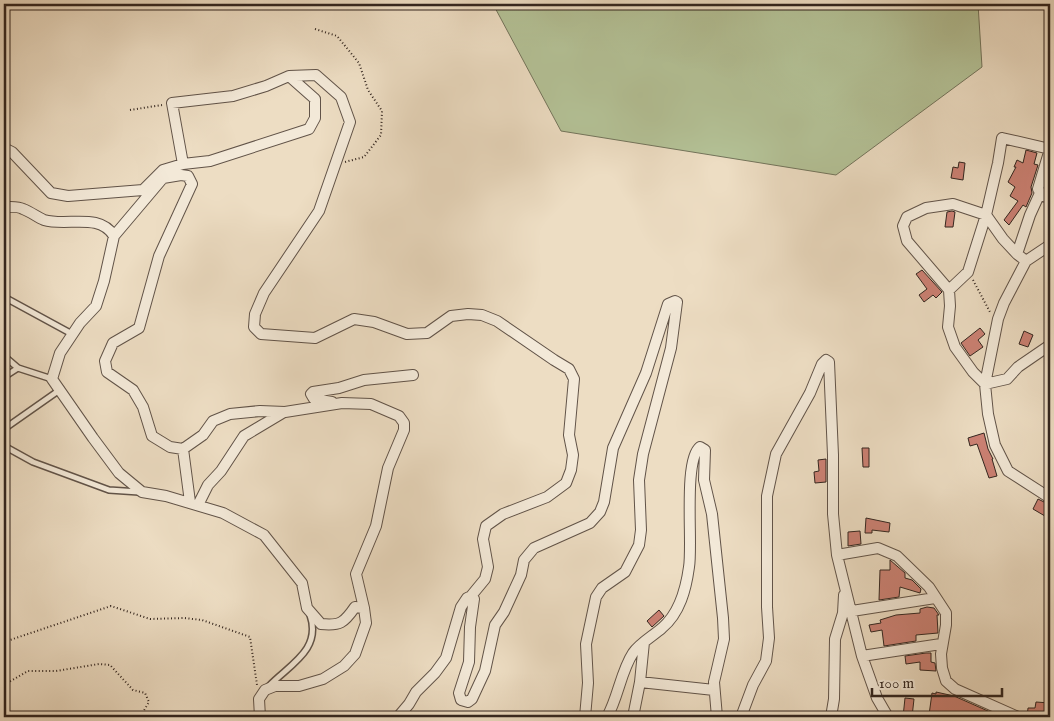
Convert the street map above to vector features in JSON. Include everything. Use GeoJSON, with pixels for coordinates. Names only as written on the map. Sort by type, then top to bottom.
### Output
{"type":"FeatureCollection","features":[{"type":"Feature","properties":{"kind":"street"},"geometry":{"type":"LineString","coordinates":[[183,164],[172,103],[233,96],[266,86],[289,76],[316,75],[341,96],[350,122],[319,211],[264,294],[255,314],[254,327],[261,334],[315,338],[354,319],[374,322],[407,334],[426,333],[451,316],[482,315],[498,321],[569,369],[574,378],[569,435],[573,455],[571,470],[566,483],[547,497],[503,514],[486,526],[483,539],[488,567],[485,579],[461,607],[446,658],[435,673],[416,692],[398,717]]}},
{"type":"Feature","properties":{"kind":"street"},"geometry":{"type":"LineString","coordinates":[[289,76],[315,99],[315,118],[310,129],[210,161],[183,164],[163,170],[114,236],[104,281],[96,306],[72,334],[60,352],[52,379],[119,473],[142,492],[166,496],[223,512],[264,535],[302,583],[308,608],[321,624],[336,626],[347,619],[355,607],[364,608]]}},
{"type":"Feature","properties":{"kind":"street"},"geometry":{"type":"LineString","coordinates":[[949,290],[968,272],[986,215],[1002,138],[1050,149],[1038,189],[1043,196],[1050,198]]}},
{"type":"Feature","properties":{"kind":"street"},"geometry":{"type":"LineString","coordinates":[[4,148],[12,152],[51,193],[68,196],[146,192],[162,178],[181,174],[188,176],[192,184],[159,256],[139,328],[113,343],[105,361],[108,372],[133,390],[143,407],[152,436],[170,447],[183,449],[203,435],[214,421],[230,414],[260,410],[285,412],[342,403]]}},
{"type":"Feature","properties":{"kind":"street"},"geometry":{"type":"LineString","coordinates":[[1017,254],[1030,215],[1040,193]]}},
{"type":"Feature","properties":{"kind":"street"},"geometry":{"type":"LineString","coordinates":[[985,384],[973,372],[956,346],[948,327],[949,290],[907,241],[903,226],[907,217],[926,208],[953,204],[986,215],[1017,254],[1026,261]]}},
{"type":"Feature","properties":{"kind":"street"},"geometry":{"type":"LineString","coordinates":[[4,207],[21,208],[44,220],[63,223],[91,221],[109,227],[114,236]]}},
{"type":"Feature","properties":{"kind":"street"},"geometry":{"type":"LineString","coordinates":[[1050,245],[1026,261],[1004,303],[985,384],[988,414],[995,445],[1008,471],[1050,498]]}},
{"type":"Feature","properties":{"kind":"street"},"geometry":{"type":"LineString","coordinates":[[471,596],[474,599],[470,627],[469,662],[459,693],[461,700],[468,702],[472,699],[485,671],[494,625],[504,612],[521,575],[524,560],[534,548],[590,523],[600,512],[604,502],[611,457],[616,440],[646,373],[668,304],[677,302],[671,348],[642,454],[638,480],[639,545],[625,572],[602,588],[596,597],[586,644],[588,683],[585,717]]}},
{"type":"Feature","properties":{"kind":"street"},"geometry":{"type":"LineString","coordinates":[[985,384],[1007,379],[1018,367],[1050,345]]}},
{"type":"Feature","properties":{"kind":"street"},"geometry":{"type":"LineString","coordinates":[[741,717],[753,685],[766,661],[769,638],[767,607],[767,496],[776,454],[810,393],[822,364],[826,360],[828,362],[832,420],[833,514],[837,555],[862,656],[877,698],[888,717]]}},
{"type":"Feature","properties":{"kind":"street"},"geometry":{"type":"LineString","coordinates":[[260,717],[259,699],[261,691],[276,686],[300,686],[323,679],[344,666],[355,654],[366,623],[356,574],[376,526],[388,468],[404,430],[404,423],[398,416],[371,404],[342,403],[314,399],[311,394],[364,380],[413,375]]}},
{"type":"Feature","properties":{"kind":"street"},"geometry":{"type":"LineString","coordinates":[[194,504],[221,471],[244,436],[285,412]]}},
{"type":"Feature","properties":{"kind":"street"},"geometry":{"type":"LineString","coordinates":[[608,717],[633,653],[668,623],[680,605],[686,588],[690,560],[690,480],[695,452],[697,449],[703,448],[705,450],[704,480],[712,514],[723,618],[724,639],[714,690],[717,717]]}},
{"type":"Feature","properties":{"kind":"street"},"geometry":{"type":"LineString","coordinates":[[183,449],[194,504]]}},
{"type":"Feature","properties":{"kind":"street"},"geometry":{"type":"LineString","coordinates":[[837,555],[878,548],[897,556],[929,587],[946,612],[946,625],[941,644],[942,668],[946,681],[956,689],[1018,717]]}},
{"type":"Feature","properties":{"kind":"street"},"geometry":{"type":"LineString","coordinates":[[831,717],[834,699],[835,639],[843,613],[845,588]]}},
{"type":"Feature","properties":{"kind":"street"},"geometry":{"type":"LineString","coordinates":[[852,611],[935,598]]}},
{"type":"Feature","properties":{"kind":"street"},"geometry":{"type":"LineString","coordinates":[[633,717],[640,682],[644,642]]}},
{"type":"Feature","properties":{"kind":"street"},"geometry":{"type":"LineString","coordinates":[[862,656],[941,644]]}},
{"type":"Feature","properties":{"kind":"street"},"geometry":{"type":"LineString","coordinates":[[640,682],[714,690]]}},
{"type":"Feature","properties":{"kind":"lane"},"geometry":{"type":"LineString","coordinates":[[4,297],[72,334]]}},
{"type":"Feature","properties":{"kind":"lane"},"geometry":{"type":"LineString","coordinates":[[4,356],[18,368],[52,379]]}},
{"type":"Feature","properties":{"kind":"lane"},"geometry":{"type":"LineString","coordinates":[[4,377],[18,368]]}},
{"type":"Feature","properties":{"kind":"lane"},"geometry":{"type":"LineString","coordinates":[[4,429],[60,389]]}},
{"type":"Feature","properties":{"kind":"lane"},"geometry":{"type":"LineString","coordinates":[[4,446],[33,462],[109,490],[142,492]]}},
{"type":"Feature","properties":{"kind":"lane"},"geometry":{"type":"LineString","coordinates":[[261,691],[302,657],[311,640],[314,626],[308,608]]}},
{"type":"Feature","properties":{"kind":"path"},"geometry":{"type":"LineString","coordinates":[[315,29],[337,36],[358,63],[368,90],[382,111],[381,135],[364,157],[336,165]]}},
{"type":"Feature","properties":{"kind":"path"},"geometry":{"type":"LineString","coordinates":[[130,110],[172,103]]}},
{"type":"Feature","properties":{"kind":"path"},"geometry":{"type":"LineString","coordinates":[[968,272],[991,313],[995,335]]}},
{"type":"Feature","properties":{"kind":"path"},"geometry":{"type":"LineString","coordinates":[[4,642],[111,606],[150,619],[184,618],[202,620],[250,637],[261,691]]}},
{"type":"Feature","properties":{"kind":"path"},"geometry":{"type":"LineString","coordinates":[[4,685],[28,671],[56,671],[98,664],[110,665],[133,690],[145,693],[149,702],[140,717]]}},
{"type":"Feature","properties":{"kind":"green space"},"geometry":{"type":"Polygon","coordinates":[[[493,4],[978,4],[982,67],[836,175],[561,131],[493,4]]]}},
{"type":"Feature","properties":{"kind":"building"},"geometry":{"type":"Polygon","coordinates":[[[1026,150],[1037,153],[1034,164],[1038,165],[1031,187],[1032,193],[1026,207],[1023,205],[1009,225],[1004,220],[1018,201],[1010,196],[1015,187],[1008,182],[1016,167],[1014,167],[1017,160],[1023,163],[1026,150]]]}},
{"type":"Feature","properties":{"kind":"building"},"geometry":{"type":"Polygon","coordinates":[[[959,162],[965,163],[963,180],[951,178],[953,167],[958,168],[959,162]]]}},
{"type":"Feature","properties":{"kind":"building"},"geometry":{"type":"Polygon","coordinates":[[[947,212],[955,212],[953,227],[945,227],[947,212]]]}},
{"type":"Feature","properties":{"kind":"building"},"geometry":{"type":"Polygon","coordinates":[[[922,270],[942,292],[936,298],[933,295],[924,302],[919,295],[927,289],[916,274],[922,270]]]}},
{"type":"Feature","properties":{"kind":"building"},"geometry":{"type":"Polygon","coordinates":[[[980,328],[985,334],[978,340],[983,347],[970,356],[961,343],[980,328]]]}},
{"type":"Feature","properties":{"kind":"building"},"geometry":{"type":"Polygon","coordinates":[[[1024,331],[1033,335],[1028,347],[1019,344],[1024,331]]]}},
{"type":"Feature","properties":{"kind":"building"},"geometry":{"type":"Polygon","coordinates":[[[984,433],[997,476],[989,478],[977,444],[970,446],[968,438],[984,433]]]}},
{"type":"Feature","properties":{"kind":"building"},"geometry":{"type":"Polygon","coordinates":[[[862,448],[869,448],[869,467],[863,467],[862,448]]]}},
{"type":"Feature","properties":{"kind":"building"},"geometry":{"type":"Polygon","coordinates":[[[826,459],[826,482],[815,483],[814,472],[819,471],[818,460],[826,459]]]}},
{"type":"Feature","properties":{"kind":"building"},"geometry":{"type":"Polygon","coordinates":[[[1038,499],[1050,505],[1050,519],[1033,509],[1038,499]]]}},
{"type":"Feature","properties":{"kind":"building"},"geometry":{"type":"Polygon","coordinates":[[[866,518],[890,523],[889,532],[872,530],[872,533],[865,533],[866,518]]]}},
{"type":"Feature","properties":{"kind":"building"},"geometry":{"type":"Polygon","coordinates":[[[860,531],[861,544],[848,546],[848,532],[860,531]]]}},
{"type":"Feature","properties":{"kind":"building"},"geometry":{"type":"Polygon","coordinates":[[[890,560],[905,573],[905,578],[912,580],[921,589],[920,593],[900,587],[899,597],[879,600],[880,570],[890,570],[890,560]]]}},
{"type":"Feature","properties":{"kind":"building"},"geometry":{"type":"Polygon","coordinates":[[[934,608],[939,615],[937,615],[938,633],[916,635],[916,641],[884,646],[882,630],[871,632],[869,625],[881,623],[880,620],[896,615],[920,613],[920,609],[934,608]]]}},
{"type":"Feature","properties":{"kind":"building"},"geometry":{"type":"Polygon","coordinates":[[[659,610],[664,616],[652,627],[647,621],[659,610]]]}},
{"type":"Feature","properties":{"kind":"building"},"geometry":{"type":"Polygon","coordinates":[[[931,653],[931,662],[935,663],[936,671],[920,670],[920,662],[906,664],[905,656],[931,653]]]}},
{"type":"Feature","properties":{"kind":"building"},"geometry":{"type":"Polygon","coordinates":[[[936,692],[954,696],[997,715],[997,717],[964,715],[963,717],[952,715],[951,717],[942,717],[929,715],[932,693],[936,694],[936,692]]]}},
{"type":"Feature","properties":{"kind":"building"},"geometry":{"type":"Polygon","coordinates":[[[905,698],[914,699],[912,717],[903,717],[905,698]]]}},
{"type":"Feature","properties":{"kind":"building"},"geometry":{"type":"Polygon","coordinates":[[[1036,702],[1050,703],[1050,717],[1041,715],[1041,717],[1027,717],[1028,708],[1035,708],[1036,702]]]}}]}
